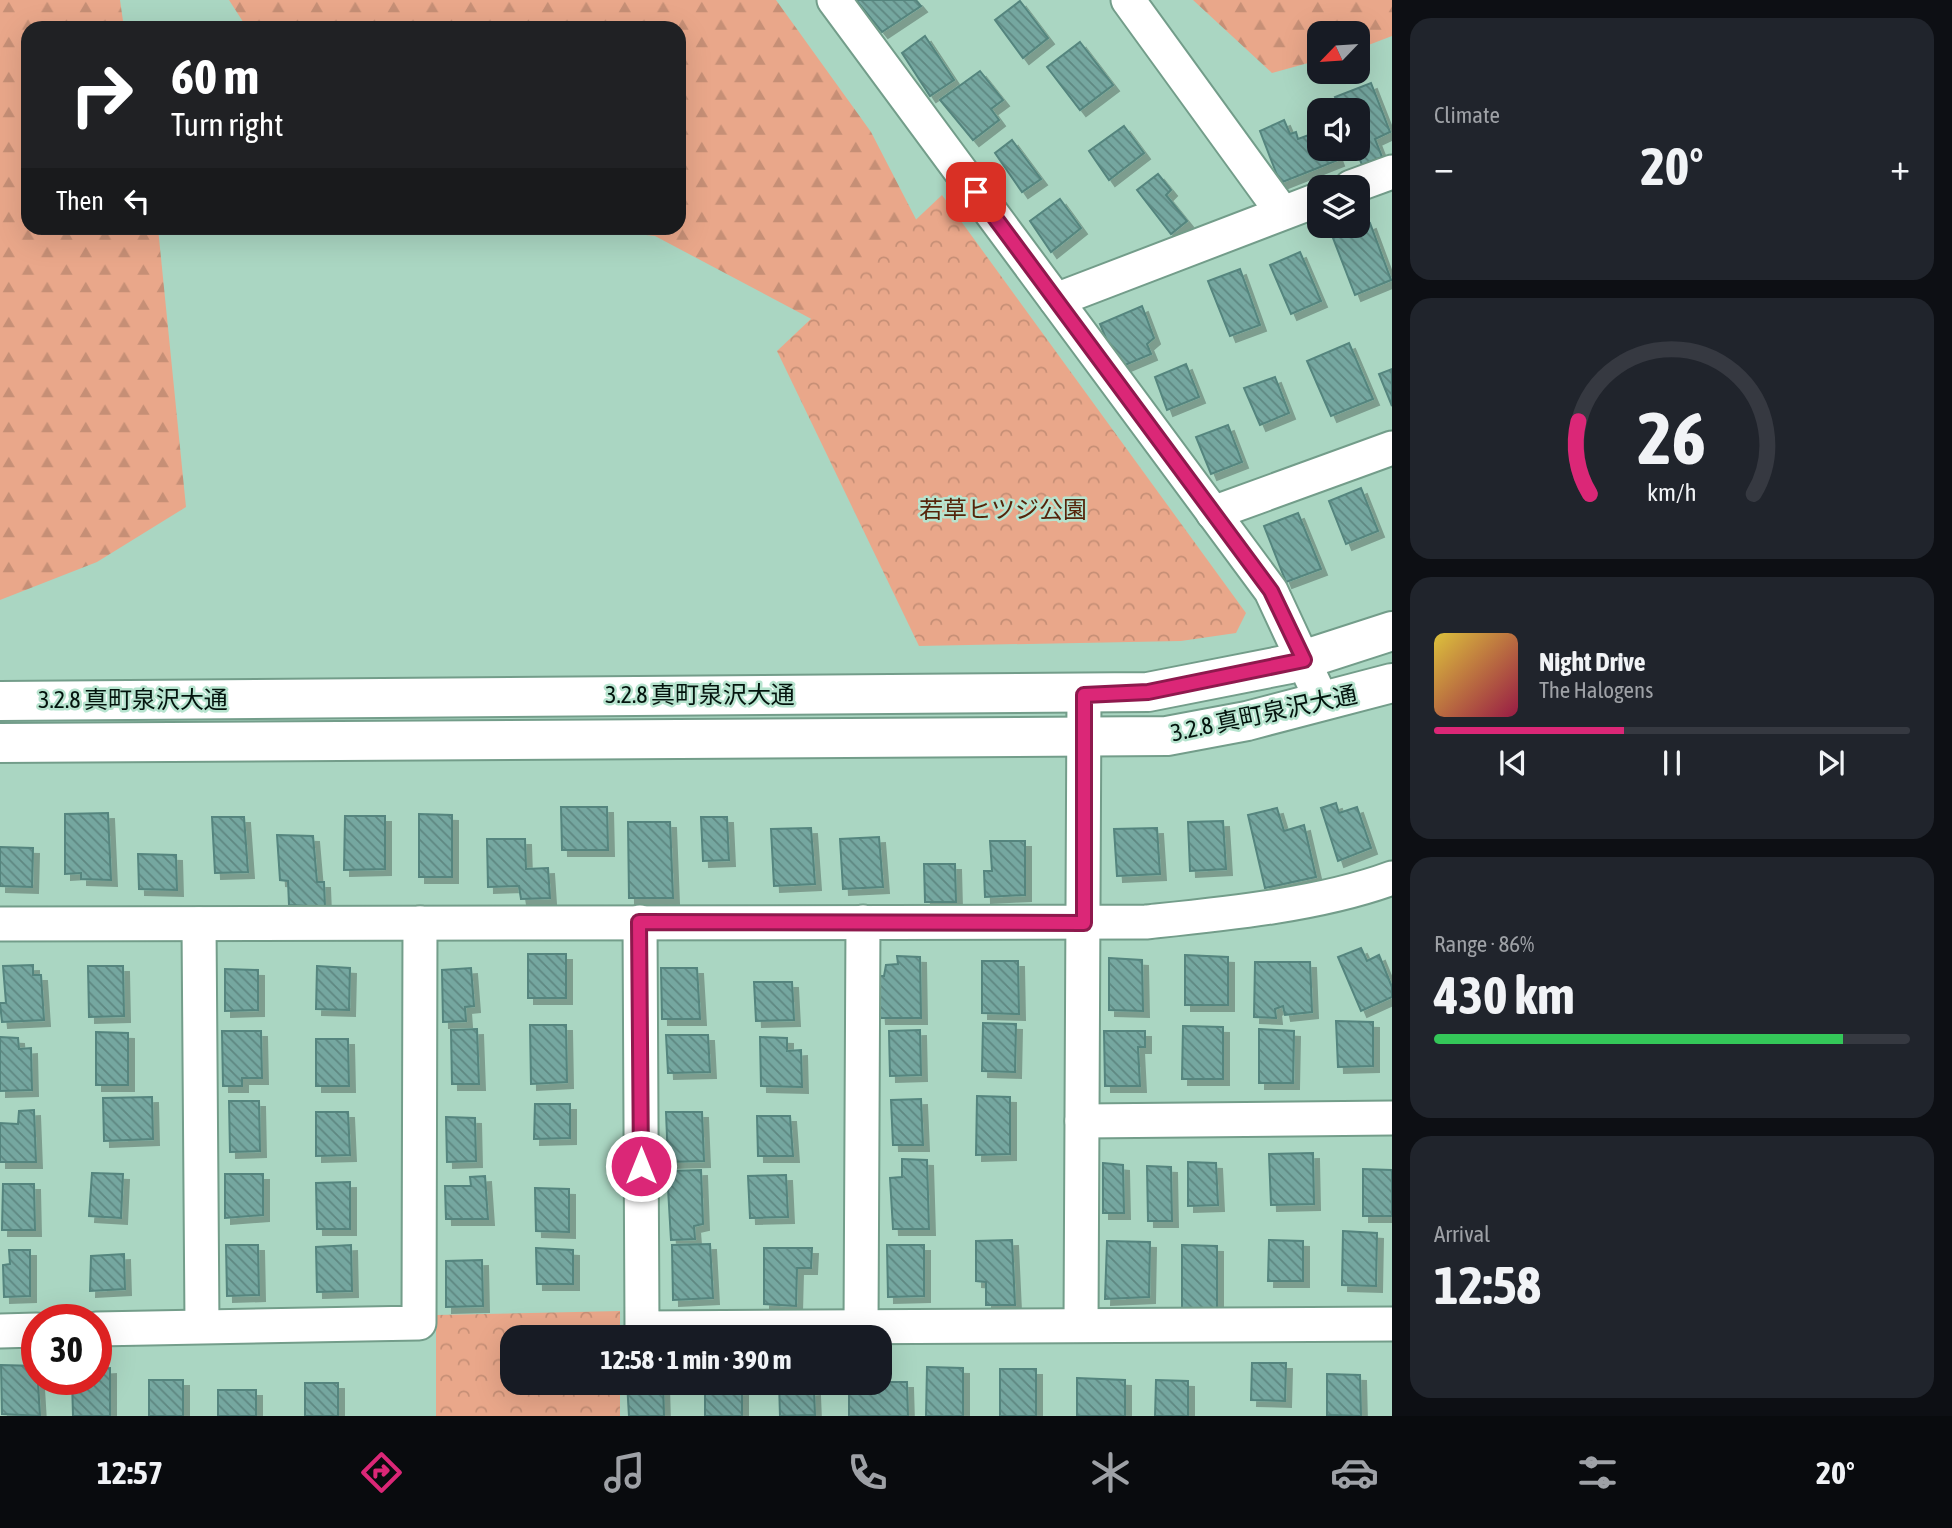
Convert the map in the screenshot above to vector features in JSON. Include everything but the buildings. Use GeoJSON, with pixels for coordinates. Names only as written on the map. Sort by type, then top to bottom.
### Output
{"type":"FeatureCollection","features":[{"type":"Feature","properties":{"kind":"street"},"geometry":{"type":"LineString","coordinates":[[834,0],[1271,591],[1323,702]]}},
{"type":"Feature","properties":{"kind":"street"},"geometry":{"type":"LineString","coordinates":[[1128,0],[1282,212]]}},
{"type":"Feature","properties":{"kind":"street"},"geometry":{"type":"LineString","coordinates":[[1370,180],[1392,172]]}},
{"type":"Feature","properties":{"kind":"street"},"geometry":{"type":"LineString","coordinates":[[1056,300],[1307,203]]}},
{"type":"Feature","properties":{"kind":"street"},"geometry":{"type":"LineString","coordinates":[[1213,513],[1392,448]]}},
{"type":"Feature","properties":{"kind":"street","name":"3.2.8 真町泉沢大通"},"geometry":{"type":"LineString","coordinates":[[0,701],[1002,693],[1084,695],[1148,692],[1304,660],[1392,631]]}},
{"type":"Feature","properties":{"kind":"street","name":"3.2.8 真町泉沢大通"},"geometry":{"type":"LineString","coordinates":[[0,743],[1167,736],[1247,722],[1392,683]]}},
{"type":"Feature","properties":{"kind":"street"},"geometry":{"type":"LineString","coordinates":[[1081,1325],[1084,695]]}},
{"type":"Feature","properties":{"kind":"street"},"geometry":{"type":"LineString","coordinates":[[0,924],[1084,923],[1207,916],[1299,901],[1392,878]]}},
{"type":"Feature","properties":{"kind":"street"},"geometry":{"type":"LineString","coordinates":[[639,922],[642,1325]]}},
{"type":"Feature","properties":{"kind":"street"},"geometry":{"type":"LineString","coordinates":[[861,1325],[863,922]]}},
{"type":"Feature","properties":{"kind":"street"},"geometry":{"type":"LineString","coordinates":[[199,923],[202,1326]]}},
{"type":"Feature","properties":{"kind":"street"},"geometry":{"type":"LineString","coordinates":[[112,1329],[419,1323],[420,923]]}},
{"type":"Feature","properties":{"kind":"street"},"geometry":{"type":"LineString","coordinates":[[1082,1121],[1392,1118]]}},
{"type":"Feature","properties":{"kind":"street"},"geometry":{"type":"LineString","coordinates":[[892,1327],[1392,1324]]}},
{"type":"Feature","properties":{"kind":"street"},"geometry":{"type":"LineString","coordinates":[[0,1331],[21,1330]]}},
{"type":"Feature","properties":{"kind":"green space"},"geometry":{"type":"Polygon","coordinates":[[[0,0],[120,0],[123,21],[21,21],[21,235],[159,235],[186,507],[97,562],[0,600],[0,0]]]}},
{"type":"Feature","properties":{"kind":"green space"},"geometry":{"type":"Polygon","coordinates":[[[229,0],[776,0],[871,132],[938,262],[885,358],[655,236],[646,235],[686,235],[686,21],[242,21],[229,0]]]}},
{"type":"Feature","properties":{"kind":"green space"},"geometry":{"type":"Polygon","coordinates":[[[1193,0],[1392,0],[1392,36],[1370,44],[1370,21],[1307,21],[1307,63],[1272,73],[1193,0]]]}},
{"type":"Feature","properties":{"kind":"green space","name":"若草ヒツジ公園"},"geometry":{"type":"Polygon","coordinates":[[[942,195],[1246,613],[1236,633],[1181,641],[919,646],[777,351],[942,195]]]}},
{"type":"Feature","properties":{"kind":"green space"},"geometry":{"type":"Polygon","coordinates":[[[620,1311],[620,1325],[500,1325],[500,1395],[620,1395],[620,1416],[436,1416],[436,1315],[620,1311]]]}},
{"type":"Feature","properties":{"kind":"route"},"geometry":{"type":"LineString","coordinates":[[641,1166],[639,922],[1084,923],[1084,695],[1148,692],[1304,660],[1271,591],[976,192]]}}]}
